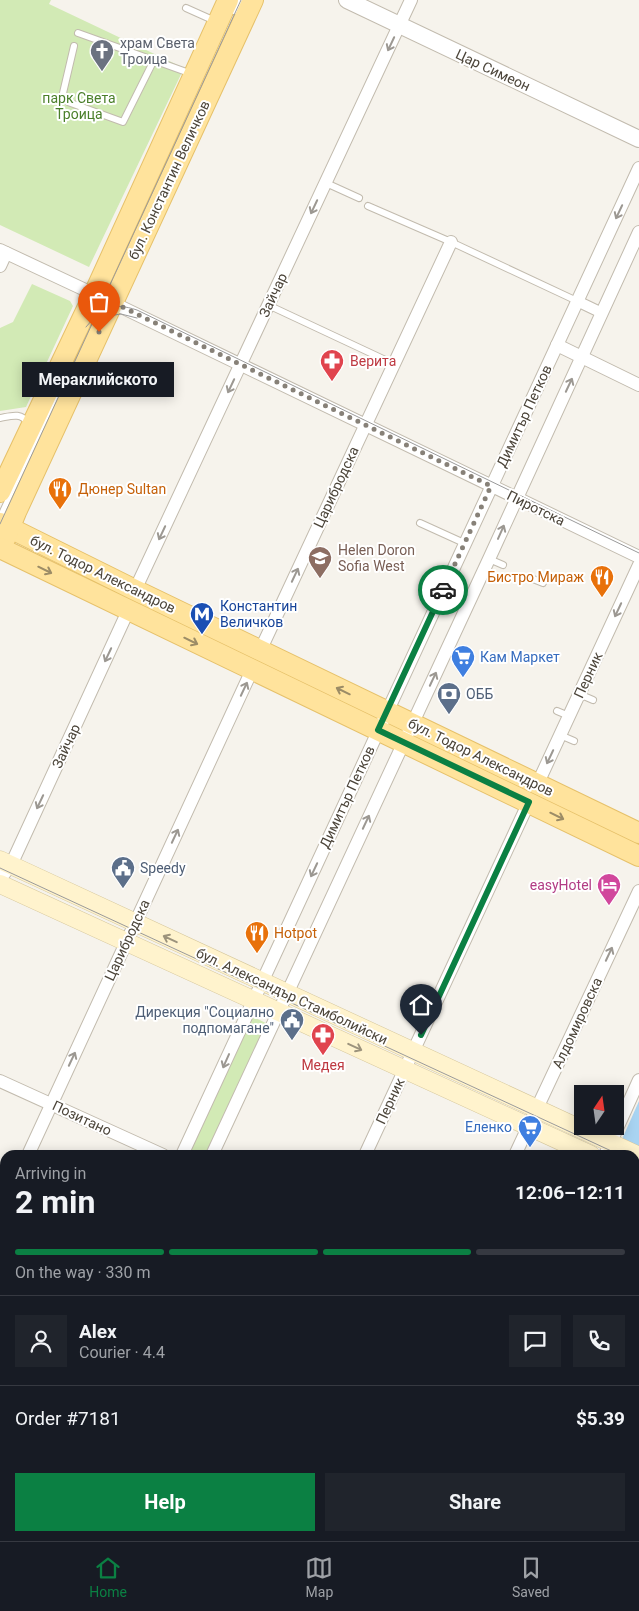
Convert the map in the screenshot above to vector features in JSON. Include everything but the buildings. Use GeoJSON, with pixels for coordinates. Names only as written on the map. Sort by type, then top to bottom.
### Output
{"type":"FeatureCollection","features":[{"type":"Feature","properties":{"kind":"main road","name":"бул. Константин Величков"},"geometry":{"type":"LineString","coordinates":[[0,492],[29,431],[103,298],[252,0]]}},
{"type":"Feature","properties":{"kind":"main road","name":"бул. Константин Величков"},"geometry":{"type":"LineString","coordinates":[[0,549],[3,523],[103,298],[194,75],[226,13]]}},
{"type":"Feature","properties":{"kind":"main road","name":"бул. Тодор Александров"},"geometry":{"type":"LineString","coordinates":[[3,523],[135,590],[412,723],[639,856]]}},
{"type":"Feature","properties":{"kind":"main road","name":"бул. Тодор Александров"},"geometry":{"type":"LineString","coordinates":[[0,549],[403,742],[533,794],[639,833]]}},
{"type":"Feature","properties":{"kind":"main road","name":"бул. Александър Стамболийски"},"geometry":{"type":"LineString","coordinates":[[5,863],[537,1110],[609,1148]]}},
{"type":"Feature","properties":{"kind":"main road","name":"бул. Александър Стамболийски"},"geometry":{"type":"LineString","coordinates":[[0,884],[579,1150]]}},
{"type":"Feature","properties":{"kind":"street","name":"Цар Симеон"},"geometry":{"type":"LineString","coordinates":[[347,0],[639,139]]}},
{"type":"Feature","properties":{"kind":"street","name":"Зайчар"},"geometry":{"type":"LineString","coordinates":[[135,590],[411,0]]}},
{"type":"Feature","properties":{"kind":"street","name":"Димитър Петков"},"geometry":{"type":"LineString","coordinates":[[184,1150],[639,168]]}},
{"type":"Feature","properties":{"kind":"street","name":"Димитър Петков"},"geometry":{"type":"LineString","coordinates":[[214,1150],[639,232]]}},
{"type":"Feature","properties":{"kind":"street","name":"Царибродска"},"geometry":{"type":"LineString","coordinates":[[260,651],[451,242]]}},
{"type":"Feature","properties":{"kind":"street","name":"Пиротска"},"geometry":{"type":"LineString","coordinates":[[3,252],[241,364],[639,557]]}},
{"type":"Feature","properties":{"kind":"street"},"geometry":{"type":"LineString","coordinates":[[0,266],[3,252]]}},
{"type":"Feature","properties":{"kind":"street"},"geometry":{"type":"LineString","coordinates":[[577,301],[602,313]]}},
{"type":"Feature","properties":{"kind":"street"},"geometry":{"type":"LineString","coordinates":[[557,345],[639,385]]}},
{"type":"Feature","properties":{"kind":"street","name":"Перник"},"geometry":{"type":"LineString","coordinates":[[367,1150],[560,735],[563,713],[579,694],[639,566]]}},
{"type":"Feature","properties":{"kind":"street"},"geometry":{"type":"LineString","coordinates":[[440,595],[466,607]]}},
{"type":"Feature","properties":{"kind":"street","name":"Зайчар"},"geometry":{"type":"LineString","coordinates":[[0,879],[5,863],[128,610]]}},
{"type":"Feature","properties":{"kind":"street","name":"Царибродска"},"geometry":{"type":"LineString","coordinates":[[30,1150],[252,670]]}},
{"type":"Feature","properties":{"kind":"street","name":"Алдомировска"},"geometry":{"type":"LineString","coordinates":[[517,1150],[639,891]]}},
{"type":"Feature","properties":{"kind":"street"},"geometry":{"type":"LineString","coordinates":[[609,1148],[639,1080]]}},
{"type":"Feature","properties":{"kind":"street","name":"Позитано"},"geometry":{"type":"LineString","coordinates":[[0,1081],[152,1150]]}},
{"type":"Feature","properties":{"kind":"lane","name":"бул. Константин Величков"},"geometry":{"type":"LineString","coordinates":[[226,13],[239,0]]}},
{"type":"Feature","properties":{"kind":"lane"},"geometry":{"type":"LineString","coordinates":[[186,8],[226,13]]}},
{"type":"Feature","properties":{"kind":"lane"},"geometry":{"type":"LineString","coordinates":[[78,33],[194,75]]}},
{"type":"Feature","properties":{"kind":"lane"},"geometry":{"type":"LineString","coordinates":[[74,46],[62,93],[68,102],[123,122],[154,60]]}},
{"type":"Feature","properties":{"kind":"lane"},"geometry":{"type":"LineString","coordinates":[[326,183],[359,198]]}},
{"type":"Feature","properties":{"kind":"lane"},"geometry":{"type":"LineString","coordinates":[[368,206],[451,242],[577,301]]}},
{"type":"Feature","properties":{"kind":"lane"},"geometry":{"type":"LineString","coordinates":[[268,305],[394,364]]}},
{"type":"Feature","properties":{"kind":"lane","name":"бул. Константин Величков"},"geometry":{"type":"LineString","coordinates":[[3,523],[71,365]]}},
{"type":"Feature","properties":{"kind":"lane"},"geometry":{"type":"LineString","coordinates":[[0,418],[19,416],[26,419],[29,431]]}},
{"type":"Feature","properties":{"kind":"lane"},"geometry":{"type":"LineString","coordinates":[[420,523],[464,543]]}},
{"type":"Feature","properties":{"kind":"lane"},"geometry":{"type":"LineString","coordinates":[[489,559],[502,565]]}},
{"type":"Feature","properties":{"kind":"lane"},"geometry":{"type":"LineString","coordinates":[[532,579],[543,583]]}},
{"type":"Feature","properties":{"kind":"lane"},"geometry":{"type":"LineString","coordinates":[[579,694],[594,700]]}},
{"type":"Feature","properties":{"kind":"lane"},"geometry":{"type":"LineString","coordinates":[[560,735],[574,741]]}},
{"type":"Feature","properties":{"kind":"green space","name":"парк Света Троица"},"geometry":{"type":"Polygon","coordinates":[[[0,0],[51,0],[49,4],[184,68],[89,267],[0,225],[0,0]]]}},
{"type":"Feature","properties":{"kind":"green space"},"geometry":{"type":"Polygon","coordinates":[[[32,284],[70,301],[73,306],[26,407],[0,411],[0,328],[13,322],[32,284]]]}},
{"type":"Feature","properties":{"kind":"green space"},"geometry":{"type":"Polygon","coordinates":[[[247,1014],[272,1026],[214,1150],[184,1150],[247,1014]]]}},
{"type":"Feature","properties":{"kind":"water"},"geometry":{"type":"Polygon","coordinates":[[[639,1101],[639,1150],[617,1150],[639,1101]]]}},
{"type":"Feature","properties":{"kind":"tram line"},"geometry":{"type":"LineString","coordinates":[[0,524],[241,0]]}},
{"type":"Feature","properties":{"kind":"tram line"},"geometry":{"type":"LineString","coordinates":[[86,327],[108,308],[121,306],[137,310],[639,553]]}},
{"type":"Feature","properties":{"kind":"tram line"},"geometry":{"type":"LineString","coordinates":[[103,317],[121,314],[137,318]]}},
{"type":"Feature","properties":{"kind":"tram line"},"geometry":{"type":"LineString","coordinates":[[0,868],[609,1150]]}},
{"type":"Feature","properties":{"kind":"way so far"},"geometry":{"type":"LineString","coordinates":[[99,332],[112,302],[491,486],[443,590]]}},
{"type":"Feature","properties":{"kind":"place","name":"храм Света Троица"},"geometry":{"type":"Point","coordinates":[102,72]}},
{"type":"Feature","properties":{"kind":"place","name":"Мераклийското"},"geometry":{"type":"Point","coordinates":[99,332]}},
{"type":"Feature","properties":{"kind":"place","name":"Верита"},"geometry":{"type":"Point","coordinates":[332,382]}},
{"type":"Feature","properties":{"kind":"place","name":"Дюнер Sultan"},"geometry":{"type":"Point","coordinates":[60,510]}},
{"type":"Feature","properties":{"kind":"place","name":"Helen Doron Sofia West"},"geometry":{"type":"Point","coordinates":[320,579]}},
{"type":"Feature","properties":{"kind":"place","name":"Бистро Мираж"},"geometry":{"type":"Point","coordinates":[602,598]}},
{"type":"Feature","properties":{"kind":"place","name":"Константин Величков"},"geometry":{"type":"Point","coordinates":[202,635]}},
{"type":"Feature","properties":{"kind":"place","name":"Кам Маркет"},"geometry":{"type":"Point","coordinates":[463,678]}},
{"type":"Feature","properties":{"kind":"place","name":"ОББ"},"geometry":{"type":"Point","coordinates":[449,715]}},
{"type":"Feature","properties":{"kind":"place","name":"Speedy"},"geometry":{"type":"Point","coordinates":[123,889]}},
{"type":"Feature","properties":{"kind":"place","name":"easyHotel"},"geometry":{"type":"Point","coordinates":[609,906]}},
{"type":"Feature","properties":{"kind":"place","name":"Hotpot"},"geometry":{"type":"Point","coordinates":[257,954]}},
{"type":"Feature","properties":{"kind":"place","name":"Дирекция \"Социално подпомагане\""},"geometry":{"type":"Point","coordinates":[292,1041]}},
{"type":"Feature","properties":{"kind":"place","name":"Медея"},"geometry":{"type":"Point","coordinates":[323,1056]}},
{"type":"Feature","properties":{"kind":"place","name":"Еленко"},"geometry":{"type":"Point","coordinates":[530,1148]}},
{"type":"Feature","properties":{"kind":"route"},"geometry":{"type":"LineString","coordinates":[[421,1035],[529,802],[378,730],[443,590]]}}]}
